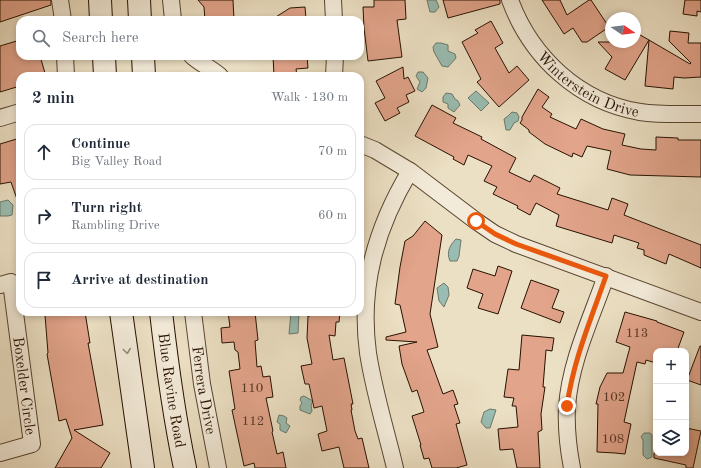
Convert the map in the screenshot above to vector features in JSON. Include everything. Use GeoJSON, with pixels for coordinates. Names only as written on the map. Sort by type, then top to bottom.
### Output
{"type":"FeatureCollection","features":[{"type":"Feature","properties":{"kind":"main road"},"geometry":{"type":"LineString","coordinates":[[100,0],[102,16]]}},
{"type":"Feature","properties":{"kind":"main road"},"geometry":{"type":"LineString","coordinates":[[139,0],[140,16]]}},
{"type":"Feature","properties":{"kind":"main road"},"geometry":{"type":"LineString","coordinates":[[104,60],[105,72]]}},
{"type":"Feature","properties":{"kind":"main road"},"geometry":{"type":"LineString","coordinates":[[143,60],[144,72]]}},
{"type":"Feature","properties":{"kind":"main road"},"geometry":{"type":"LineString","coordinates":[[122,316],[144,468]]}},
{"type":"Feature","properties":{"kind":"main road","name":"Blue Ravine Road"},"geometry":{"type":"LineString","coordinates":[[161,316],[179,441],[185,468]]}},
{"type":"Feature","properties":{"kind":"street"},"geometry":{"type":"LineString","coordinates":[[60,0],[62,16]]}},
{"type":"Feature","properties":{"kind":"street"},"geometry":{"type":"LineString","coordinates":[[171,0],[173,16]]}},
{"type":"Feature","properties":{"kind":"street"},"geometry":{"type":"LineString","coordinates":[[333,0],[334,16]]}},
{"type":"Feature","properties":{"kind":"street","name":"Winterstein Drive"},"geometry":{"type":"LineString","coordinates":[[510,0],[515,14],[526,35],[540,54],[565,78],[595,98],[639,112],[663,114],[701,114]]}},
{"type":"Feature","properties":{"kind":"street"},"geometry":{"type":"LineString","coordinates":[[65,60],[66,72]]}},
{"type":"Feature","properties":{"kind":"street"},"geometry":{"type":"LineString","coordinates":[[198,60],[216,72]]}},
{"type":"Feature","properties":{"kind":"street"},"geometry":{"type":"LineString","coordinates":[[334,72],[335,60]]}},
{"type":"Feature","properties":{"kind":"street"},"geometry":{"type":"LineString","coordinates":[[0,118],[16,113]]}},
{"type":"Feature","properties":{"kind":"street"},"geometry":{"type":"LineString","coordinates":[[364,146],[375,150],[410,170],[495,234],[516,244],[701,312]]}},
{"type":"Feature","properties":{"kind":"street"},"geometry":{"type":"LineString","coordinates":[[395,468],[368,353],[366,298],[370,271],[380,232],[396,194],[410,170]]}},
{"type":"Feature","properties":{"kind":"street"},"geometry":{"type":"LineString","coordinates":[[572,468],[567,427],[567,406],[570,384],[575,363],[606,276]]}},
{"type":"Feature","properties":{"kind":"street","name":"Boxelder Circle"},"geometry":{"type":"LineString","coordinates":[[0,285],[11,282],[32,444],[0,453]]}},
{"type":"Feature","properties":{"kind":"street","name":"Ferrera Drive"},"geometry":{"type":"LineString","coordinates":[[194,316],[202,384],[218,468]]}},
{"type":"Feature","properties":{"kind":"water"},"geometry":{"type":"Polygon","coordinates":[[[427,0],[436,0],[439,7],[435,12],[430,12],[427,0]]]}},
{"type":"Feature","properties":{"kind":"water"},"geometry":{"type":"Polygon","coordinates":[[[436,43],[448,45],[448,51],[455,54],[456,58],[448,67],[442,66],[434,52],[433,47],[436,43]]]}},
{"type":"Feature","properties":{"kind":"water"},"geometry":{"type":"Polygon","coordinates":[[[418,72],[423,72],[428,78],[426,88],[422,92],[417,89],[420,82],[416,76],[418,72]]]}},
{"type":"Feature","properties":{"kind":"water"},"geometry":{"type":"Polygon","coordinates":[[[476,91],[489,103],[481,111],[468,98],[476,91]]]}},
{"type":"Feature","properties":{"kind":"water"},"geometry":{"type":"Polygon","coordinates":[[[446,93],[452,94],[460,105],[454,112],[448,108],[448,104],[443,102],[443,97],[446,93]]]}},
{"type":"Feature","properties":{"kind":"water"},"geometry":{"type":"Polygon","coordinates":[[[512,112],[517,113],[519,117],[518,121],[514,123],[510,130],[506,130],[504,119],[512,112]]]}},
{"type":"Feature","properties":{"kind":"water"},"geometry":{"type":"Polygon","coordinates":[[[8,200],[13,205],[12,215],[0,216],[0,202],[8,200]]]}},
{"type":"Feature","properties":{"kind":"water"},"geometry":{"type":"Polygon","coordinates":[[[456,239],[461,240],[459,256],[457,261],[450,261],[448,255],[449,249],[456,239]]]}},
{"type":"Feature","properties":{"kind":"water"},"geometry":{"type":"Polygon","coordinates":[[[444,283],[448,287],[449,295],[444,307],[439,301],[437,288],[444,283]]]}},
{"type":"Feature","properties":{"kind":"water"},"geometry":{"type":"Polygon","coordinates":[[[291,316],[299,316],[298,333],[289,334],[291,316]]]}},
{"type":"Feature","properties":{"kind":"water"},"geometry":{"type":"Polygon","coordinates":[[[304,396],[313,401],[311,405],[312,411],[310,414],[300,410],[302,403],[300,400],[301,397],[304,396]]]}},
{"type":"Feature","properties":{"kind":"water"},"geometry":{"type":"Polygon","coordinates":[[[490,409],[496,410],[490,428],[486,428],[481,422],[484,412],[490,409]]]}},
{"type":"Feature","properties":{"kind":"water"},"geometry":{"type":"Polygon","coordinates":[[[279,415],[287,418],[286,423],[290,426],[286,433],[280,430],[280,424],[277,422],[279,415]]]}},
{"type":"Feature","properties":{"kind":"water"},"geometry":{"type":"Polygon","coordinates":[[[644,433],[650,433],[652,435],[652,457],[647,459],[643,455],[643,440],[641,437],[644,433]]]}},
{"type":"Feature","properties":{"kind":"building"},"geometry":{"type":"Polygon","coordinates":[[[0,0],[51,0],[51,5],[0,22],[0,0]]]}},
{"type":"Feature","properties":{"kind":"building"},"geometry":{"type":"Polygon","coordinates":[[[198,0],[233,0],[234,16],[205,16],[204,7],[198,0]]]}},
{"type":"Feature","properties":{"kind":"building"},"geometry":{"type":"Polygon","coordinates":[[[374,0],[405,0],[406,19],[397,20],[402,57],[368,61],[363,7],[374,7],[374,0]]]}},
{"type":"Feature","properties":{"kind":"building"},"geometry":{"type":"Polygon","coordinates":[[[443,0],[500,0],[500,4],[448,18],[443,0]]]}},
{"type":"Feature","properties":{"kind":"building"},"geometry":{"type":"Polygon","coordinates":[[[542,0],[560,0],[567,15],[591,0],[605,21],[605,30],[587,42],[582,42],[573,28],[564,34],[542,0]]]}},
{"type":"Feature","properties":{"kind":"building"},"geometry":{"type":"Polygon","coordinates":[[[685,0],[701,0],[701,12],[697,11],[697,16],[683,14],[685,0]]]}},
{"type":"Feature","properties":{"kind":"building"},"geometry":{"type":"Polygon","coordinates":[[[305,7],[306,16],[277,16],[290,8],[305,7]]]}},
{"type":"Feature","properties":{"kind":"building"},"geometry":{"type":"Polygon","coordinates":[[[491,21],[503,43],[495,48],[509,73],[517,66],[529,80],[499,107],[477,82],[481,79],[462,42],[478,33],[475,30],[491,21]]]}},
{"type":"Feature","properties":{"kind":"building"},"geometry":{"type":"Polygon","coordinates":[[[670,31],[689,33],[688,43],[701,43],[701,77],[674,77],[673,89],[645,86],[649,40],[690,64],[691,63],[669,41],[670,31]]]}},
{"type":"Feature","properties":{"kind":"building"},"geometry":{"type":"Polygon","coordinates":[[[641,35],[649,40],[625,80],[605,69],[612,57],[598,42],[605,42],[605,48],[641,48],[641,35]]]}},
{"type":"Feature","properties":{"kind":"building"},"geometry":{"type":"Polygon","coordinates":[[[16,41],[16,60],[41,60],[45,72],[16,72],[16,87],[0,92],[0,46],[16,41]]]}},
{"type":"Feature","properties":{"kind":"building"},"geometry":{"type":"Polygon","coordinates":[[[273,60],[307,60],[308,68],[296,69],[296,72],[274,72],[273,60]]]}},
{"type":"Feature","properties":{"kind":"building"},"geometry":{"type":"Polygon","coordinates":[[[403,67],[404,79],[408,77],[415,91],[406,95],[409,102],[397,108],[400,113],[385,121],[375,103],[385,98],[376,81],[403,67]]]}},
{"type":"Feature","properties":{"kind":"building"},"geometry":{"type":"Polygon","coordinates":[[[538,89],[549,97],[542,107],[552,114],[550,117],[576,129],[581,119],[603,129],[625,134],[622,145],[656,150],[656,137],[678,138],[678,140],[701,140],[701,177],[630,175],[607,169],[611,151],[587,146],[582,157],[573,153],[572,157],[545,144],[520,123],[538,89]]]}},
{"type":"Feature","properties":{"kind":"building"},"geometry":{"type":"Polygon","coordinates":[[[432,105],[456,118],[453,123],[482,137],[481,139],[516,158],[509,172],[530,182],[534,175],[560,188],[557,194],[608,210],[612,198],[628,204],[624,215],[701,245],[701,268],[669,254],[666,264],[644,255],[644,250],[637,248],[639,243],[614,235],[612,243],[556,226],[559,215],[536,203],[530,215],[517,208],[518,206],[493,194],[497,187],[484,181],[492,166],[468,155],[464,165],[453,159],[454,157],[415,136],[432,105]]]}},
{"type":"Feature","properties":{"kind":"building"},"geometry":{"type":"Polygon","coordinates":[[[16,139],[16,196],[11,182],[0,184],[0,144],[16,139]]]}},
{"type":"Feature","properties":{"kind":"building"},"geometry":{"type":"Polygon","coordinates":[[[425,221],[442,235],[430,314],[438,347],[427,350],[443,394],[453,390],[458,404],[454,405],[460,423],[456,424],[467,465],[456,468],[432,468],[429,458],[424,459],[412,416],[424,412],[417,390],[412,392],[402,364],[399,346],[417,342],[386,340],[386,337],[406,332],[400,305],[395,304],[400,267],[405,241],[413,236],[425,221]]]}},
{"type":"Feature","properties":{"kind":"building"},"geometry":{"type":"Polygon","coordinates":[[[498,266],[512,271],[498,314],[478,308],[483,294],[467,288],[473,269],[495,276],[498,266]]]}},
{"type":"Feature","properties":{"kind":"building"},"geometry":{"type":"Polygon","coordinates":[[[531,280],[559,290],[552,308],[564,312],[560,323],[521,308],[531,280]]]}},
{"type":"Feature","properties":{"kind":"building"},"geometry":{"type":"Polygon","coordinates":[[[625,312],[657,321],[684,332],[678,348],[653,348],[653,362],[646,360],[645,364],[637,362],[624,422],[631,424],[625,454],[597,452],[598,404],[596,404],[600,387],[607,373],[623,373],[630,347],[616,342],[625,312]]]}},
{"type":"Feature","properties":{"kind":"building"},"geometry":{"type":"Polygon","coordinates":[[[45,316],[86,316],[90,343],[88,343],[103,425],[74,430],[110,453],[101,468],[55,468],[72,438],[66,419],[59,421],[48,353],[45,316]]]}},
{"type":"Feature","properties":{"kind":"building"},"geometry":{"type":"Polygon","coordinates":[[[229,316],[255,316],[258,340],[255,341],[257,367],[261,366],[263,377],[270,376],[273,397],[266,398],[277,454],[283,452],[286,468],[255,468],[254,463],[244,466],[232,410],[235,409],[229,371],[240,369],[238,352],[235,350],[234,342],[222,343],[221,328],[230,327],[229,316]]]}},
{"type":"Feature","properties":{"kind":"building"},"geometry":{"type":"Polygon","coordinates":[[[308,316],[340,316],[339,322],[336,322],[335,336],[329,335],[333,360],[344,358],[353,404],[351,404],[351,410],[355,431],[358,439],[362,438],[369,468],[344,468],[339,447],[322,451],[318,434],[327,431],[322,406],[314,408],[309,384],[305,384],[301,366],[312,364],[307,338],[308,316]]]}},
{"type":"Feature","properties":{"kind":"building"},"geometry":{"type":"Polygon","coordinates":[[[522,335],[554,338],[552,351],[546,350],[543,387],[545,387],[541,414],[542,430],[538,432],[540,468],[517,468],[513,449],[500,450],[498,429],[518,427],[516,406],[512,406],[514,398],[504,397],[508,369],[519,370],[522,335]]]}},
{"type":"Feature","properties":{"kind":"building"},"geometry":{"type":"Polygon","coordinates":[[[701,346],[701,385],[689,381],[689,375],[701,346]]]}},
{"type":"Feature","properties":{"kind":"building"},"geometry":{"type":"Polygon","coordinates":[[[689,429],[701,431],[693,468],[686,468],[686,465],[654,458],[654,456],[689,456],[689,429]]]}},
{"type":"Feature","properties":{"kind":"route"},"geometry":{"type":"LineString","coordinates":[[476,221],[495,234],[516,244],[606,276],[575,363],[567,406]]}}]}
